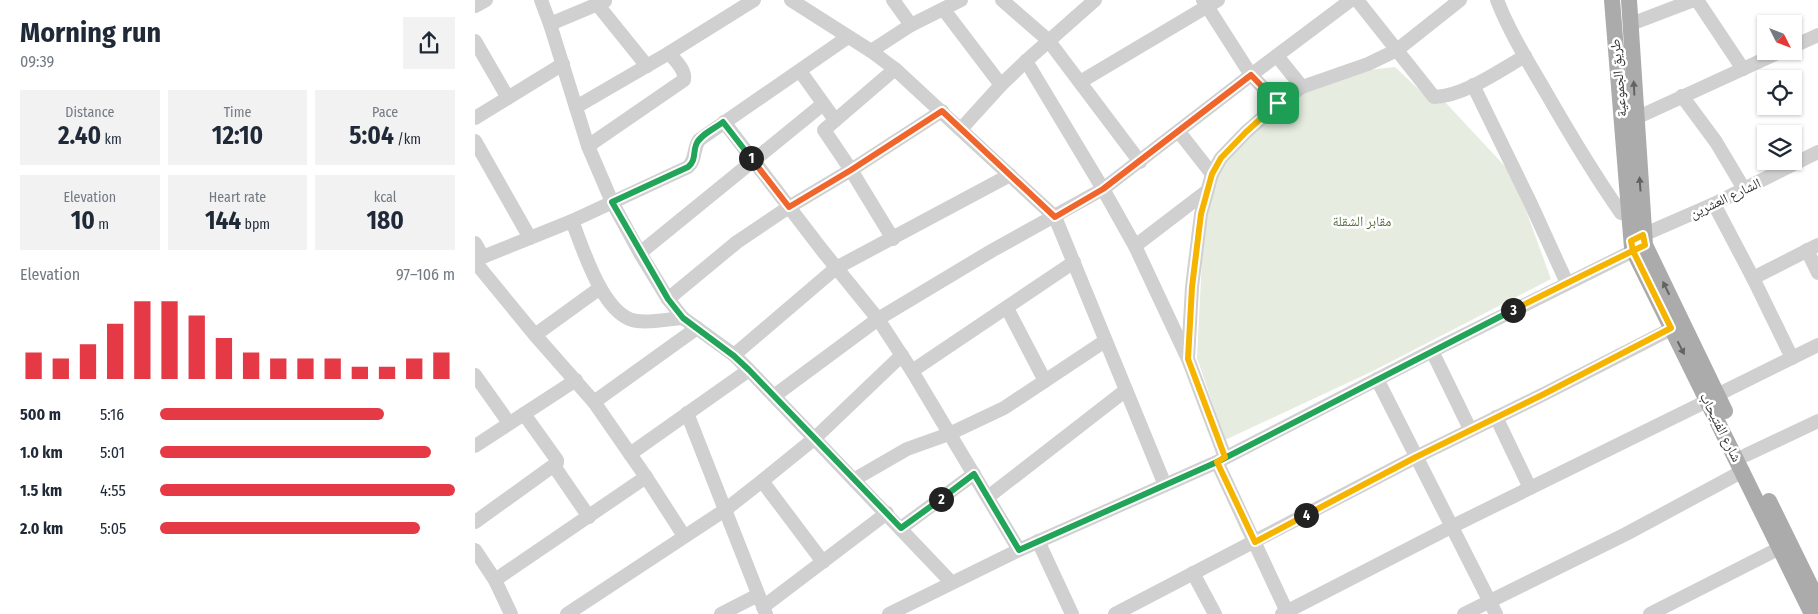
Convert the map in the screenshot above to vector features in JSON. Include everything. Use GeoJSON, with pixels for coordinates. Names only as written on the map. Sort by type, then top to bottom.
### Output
{"type":"FeatureCollection","features":[{"type":"Feature","properties":{"kind":"main road","name":"طريق الجموعية"},"geometry":{"type":"LineString","coordinates":[[1612,0],[1631,155]]}},
{"type":"Feature","properties":{"kind":"main road","name":"طريق الجموعية"},"geometry":{"type":"LineString","coordinates":[[1629,0],[1636,118],[1631,155]]}},
{"type":"Feature","properties":{"kind":"main road"},"geometry":{"type":"LineString","coordinates":[[1631,155],[1638,243]]}},
{"type":"Feature","properties":{"kind":"main road","name":"شارع الفتيحاب"},"geometry":{"type":"LineString","coordinates":[[1638,243],[1671,328],[1747,455],[1818,601]]}},
{"type":"Feature","properties":{"kind":"main road","name":"شارع الفتيحاب"},"geometry":{"type":"LineString","coordinates":[[1638,243],[1712,398],[1743,471],[1812,614]]}},
{"type":"Feature","properties":{"kind":"street"},"geometry":{"type":"LineString","coordinates":[[475,6],[486,0]]}},
{"type":"Feature","properties":{"kind":"street"},"geometry":{"type":"LineString","coordinates":[[541,0],[588,146],[612,202],[668,299],[683,318],[734,356],[749,370],[855,479],[951,582]]}},
{"type":"Feature","properties":{"kind":"street"},"geometry":{"type":"LineString","coordinates":[[576,107],[669,53],[754,0]]}},
{"type":"Feature","properties":{"kind":"street"},"geometry":{"type":"LineString","coordinates":[[791,0],[871,51],[895,69],[1055,217],[1165,485]]}},
{"type":"Feature","properties":{"kind":"street"},"geometry":{"type":"LineString","coordinates":[[893,0],[911,26]]}},
{"type":"Feature","properties":{"kind":"street"},"geometry":{"type":"LineString","coordinates":[[871,51],[911,26],[961,0]]}},
{"type":"Feature","properties":{"kind":"street"},"geometry":{"type":"LineString","coordinates":[[1002,0],[1048,40],[1140,162]]}},
{"type":"Feature","properties":{"kind":"street"},"geometry":{"type":"LineString","coordinates":[[961,129],[1001,85],[1048,40],[1095,0]]}},
{"type":"Feature","properties":{"kind":"street"},"geometry":{"type":"LineString","coordinates":[[775,396],[878,319],[993,250],[1103,189],[1351,0]]}},
{"type":"Feature","properties":{"kind":"street"},"geometry":{"type":"LineString","coordinates":[[1357,0],[1434,97],[1446,96],[1473,85],[1525,56]]}},
{"type":"Feature","properties":{"kind":"street"},"geometry":{"type":"LineString","coordinates":[[1188,359],[1192,287],[1201,214],[1212,174],[1221,158],[1278,103],[1302,87],[1368,64],[1397,50],[1460,0]]}},
{"type":"Feature","properties":{"kind":"street"},"geometry":{"type":"LineString","coordinates":[[1631,24],[1695,0],[1743,69]]}},
{"type":"Feature","properties":{"kind":"street"},"geometry":{"type":"LineString","coordinates":[[1501,1],[1525,56],[1591,170],[1621,213],[1635,215]]}},
{"type":"Feature","properties":{"kind":"street"},"geometry":{"type":"LineString","coordinates":[[550,24],[602,2],[647,66]]}},
{"type":"Feature","properties":{"kind":"street"},"geometry":{"type":"LineString","coordinates":[[1080,82],[1209,2],[1251,75],[1278,103]]}},
{"type":"Feature","properties":{"kind":"street"},"geometry":{"type":"LineString","coordinates":[[945,10],[1001,85]]}},
{"type":"Feature","properties":{"kind":"street"},"geometry":{"type":"LineString","coordinates":[[1803,42],[1818,36]]}},
{"type":"Feature","properties":{"kind":"street"},"geometry":{"type":"LineString","coordinates":[[478,260],[571,221],[688,167],[693,161],[695,145],[699,140],[848,37]]}},
{"type":"Feature","properties":{"kind":"street"},"geometry":{"type":"LineString","coordinates":[[475,41],[508,98]]}},
{"type":"Feature","properties":{"kind":"street"},"geometry":{"type":"LineString","coordinates":[[588,146],[684,80],[684,72],[669,53]]}},
{"type":"Feature","properties":{"kind":"street"},"geometry":{"type":"LineString","coordinates":[[1277,56],[1302,87]]}},
{"type":"Feature","properties":{"kind":"street"},"geometry":{"type":"LineString","coordinates":[[1636,118],[1762,60]]}},
{"type":"Feature","properties":{"kind":"street"},"geometry":{"type":"LineString","coordinates":[[1026,61],[1135,246],[1188,359],[1221,460],[1285,613],[1451,527],[1818,345]]}},
{"type":"Feature","properties":{"kind":"street"},"geometry":{"type":"LineString","coordinates":[[475,118],[563,64]]}},
{"type":"Feature","properties":{"kind":"street"},"geometry":{"type":"LineString","coordinates":[[893,239],[851,170],[825,134],[826,128],[895,69]]}},
{"type":"Feature","properties":{"kind":"street"},"geometry":{"type":"LineString","coordinates":[[800,71],[835,120]]}},
{"type":"Feature","properties":{"kind":"street"},"geometry":{"type":"LineString","coordinates":[[1473,85],[1567,283]]}},
{"type":"Feature","properties":{"kind":"street"},"geometry":{"type":"LineString","coordinates":[[1682,96],[1716,142],[1744,189]]}},
{"type":"Feature","properties":{"kind":"street"},"geometry":{"type":"LineString","coordinates":[[640,253],[823,104]]}},
{"type":"Feature","properties":{"kind":"street"},"geometry":{"type":"LineString","coordinates":[[668,299],[737,242],[942,111]]}},
{"type":"Feature","properties":{"kind":"street"},"geometry":{"type":"LineString","coordinates":[[723,122],[878,319],[912,371],[1019,550]]}},
{"type":"Feature","properties":{"kind":"street"},"geometry":{"type":"LineString","coordinates":[[1179,132],[1212,174]]}},
{"type":"Feature","properties":{"kind":"street"},"geometry":{"type":"LineString","coordinates":[[475,141],[530,238]]}},
{"type":"Feature","properties":{"kind":"street","name":"الشارع العشرين"},"geometry":{"type":"LineString","coordinates":[[889,614],[1038,541],[1221,460],[1567,283],[1638,243],[1818,152]]}},
{"type":"Feature","properties":{"kind":"street"},"geometry":{"type":"LineString","coordinates":[[734,356],[836,268],[1010,175]]}},
{"type":"Feature","properties":{"kind":"street"},"geometry":{"type":"LineString","coordinates":[[1135,246],[1207,192]]}},
{"type":"Feature","properties":{"kind":"street"},"geometry":{"type":"LineString","coordinates":[[1714,204],[1792,358]]}},
{"type":"Feature","properties":{"kind":"street"},"geometry":{"type":"LineString","coordinates":[[571,221],[600,288],[608,301],[625,317],[635,321],[683,318]]}},
{"type":"Feature","properties":{"kind":"street"},"geometry":{"type":"LineString","coordinates":[[475,243],[478,260],[535,335],[595,402],[684,536]]}},
{"type":"Feature","properties":{"kind":"street"},"geometry":{"type":"LineString","coordinates":[[1753,278],[1812,247],[1818,273]]}},
{"type":"Feature","properties":{"kind":"street"},"geometry":{"type":"LineString","coordinates":[[912,371],[1074,262]]}},
{"type":"Feature","properties":{"kind":"street"},"geometry":{"type":"LineString","coordinates":[[535,335],[600,288]]}},
{"type":"Feature","properties":{"kind":"street"},"geometry":{"type":"LineString","coordinates":[[1007,308],[1045,381]]}},
{"type":"Feature","properties":{"kind":"street"},"geometry":{"type":"LineString","coordinates":[[595,402],[697,328]]}},
{"type":"Feature","properties":{"kind":"street"},"geometry":{"type":"LineString","coordinates":[[1115,614],[1416,457],[1671,328]]}},
{"type":"Feature","properties":{"kind":"street"},"geometry":{"type":"LineString","coordinates":[[855,479],[907,449],[949,434],[1004,408],[1105,342]]}},
{"type":"Feature","properties":{"kind":"street"},"geometry":{"type":"LineString","coordinates":[[1432,351],[1471,430]]}},
{"type":"Feature","properties":{"kind":"street"},"geometry":{"type":"LineString","coordinates":[[567,614],[725,510],[762,482],[815,438],[901,354]]}},
{"type":"Feature","properties":{"kind":"street"},"geometry":{"type":"LineString","coordinates":[[630,454],[749,370]]}},
{"type":"Feature","properties":{"kind":"street"},"geometry":{"type":"LineString","coordinates":[[475,375],[509,423]]}},
{"type":"Feature","properties":{"kind":"street"},"geometry":{"type":"LineString","coordinates":[[1377,379],[1493,608]]}},
{"type":"Feature","properties":{"kind":"street"},"geometry":{"type":"LineString","coordinates":[[475,446],[576,380]]}},
{"type":"Feature","properties":{"kind":"street"},"geometry":{"type":"LineString","coordinates":[[988,497],[1126,390]]}},
{"type":"Feature","properties":{"kind":"street"},"geometry":{"type":"LineString","coordinates":[[687,413],[762,605]]}},
{"type":"Feature","properties":{"kind":"street"},"geometry":{"type":"LineString","coordinates":[[475,522],[557,463],[557,460],[524,414]]}},
{"type":"Feature","properties":{"kind":"street"},"geometry":{"type":"LineString","coordinates":[[1496,418],[1530,488]]}},
{"type":"Feature","properties":{"kind":"street"},"geometry":{"type":"LineString","coordinates":[[1747,455],[1818,421]]}},
{"type":"Feature","properties":{"kind":"street"},"geometry":{"type":"LineString","coordinates":[[554,466],[589,517]]}},
{"type":"Feature","properties":{"kind":"street"},"geometry":{"type":"LineString","coordinates":[[1464,614],[1493,608],[1743,471]]}},
{"type":"Feature","properties":{"kind":"street"},"geometry":{"type":"LineString","coordinates":[[901,528],[974,474]]}},
{"type":"Feature","properties":{"kind":"street"},"geometry":{"type":"LineString","coordinates":[[495,580],[646,477]]}},
{"type":"Feature","properties":{"kind":"street"},"geometry":{"type":"LineString","coordinates":[[762,482],[823,562]]}},
{"type":"Feature","properties":{"kind":"street"},"geometry":{"type":"LineString","coordinates":[[721,614],[762,605],[887,514]]}},
{"type":"Feature","properties":{"kind":"street"},"geometry":{"type":"LineString","coordinates":[[1038,541],[1072,614]]}},
{"type":"Feature","properties":{"kind":"street"},"geometry":{"type":"LineString","coordinates":[[1650,614],[1666,610],[1780,548]]}},
{"type":"Feature","properties":{"kind":"street"},"geometry":{"type":"LineString","coordinates":[[475,550],[495,580],[511,614]]}},
{"type":"Feature","properties":{"kind":"street"},"geometry":{"type":"LineString","coordinates":[[1193,573],[1215,614]]}},
{"type":"Feature","properties":{"kind":"green space","name":"مقابر الشقلة"},"geometry":{"type":"Polygon","coordinates":[[[1395,67],[1431,101],[1446,103],[1513,175],[1551,279],[1371,372],[1225,440],[1197,358],[1203,240],[1217,170],[1295,91],[1350,72],[1395,67]]]}},
{"type":"Feature","properties":{"kind":"route"},"geometry":{"type":"LineString","coordinates":[[1278,103],[1221,158],[1212,174],[1201,214],[1192,287],[1188,359],[1225,457],[1217,462],[1255,542],[1416,457],[1544,394],[1671,328],[1633,251],[1632,248],[1631,241],[1643,235],[1645,245],[1633,251],[1567,283],[1432,351],[1217,462],[1019,550],[974,474],[901,528],[749,370],[734,356],[683,318],[668,299],[612,202],[688,167],[693,161],[695,145],[723,122],[789,207],[851,170],[942,111],[1055,217],[1103,189],[1251,75],[1278,103]]}}]}
